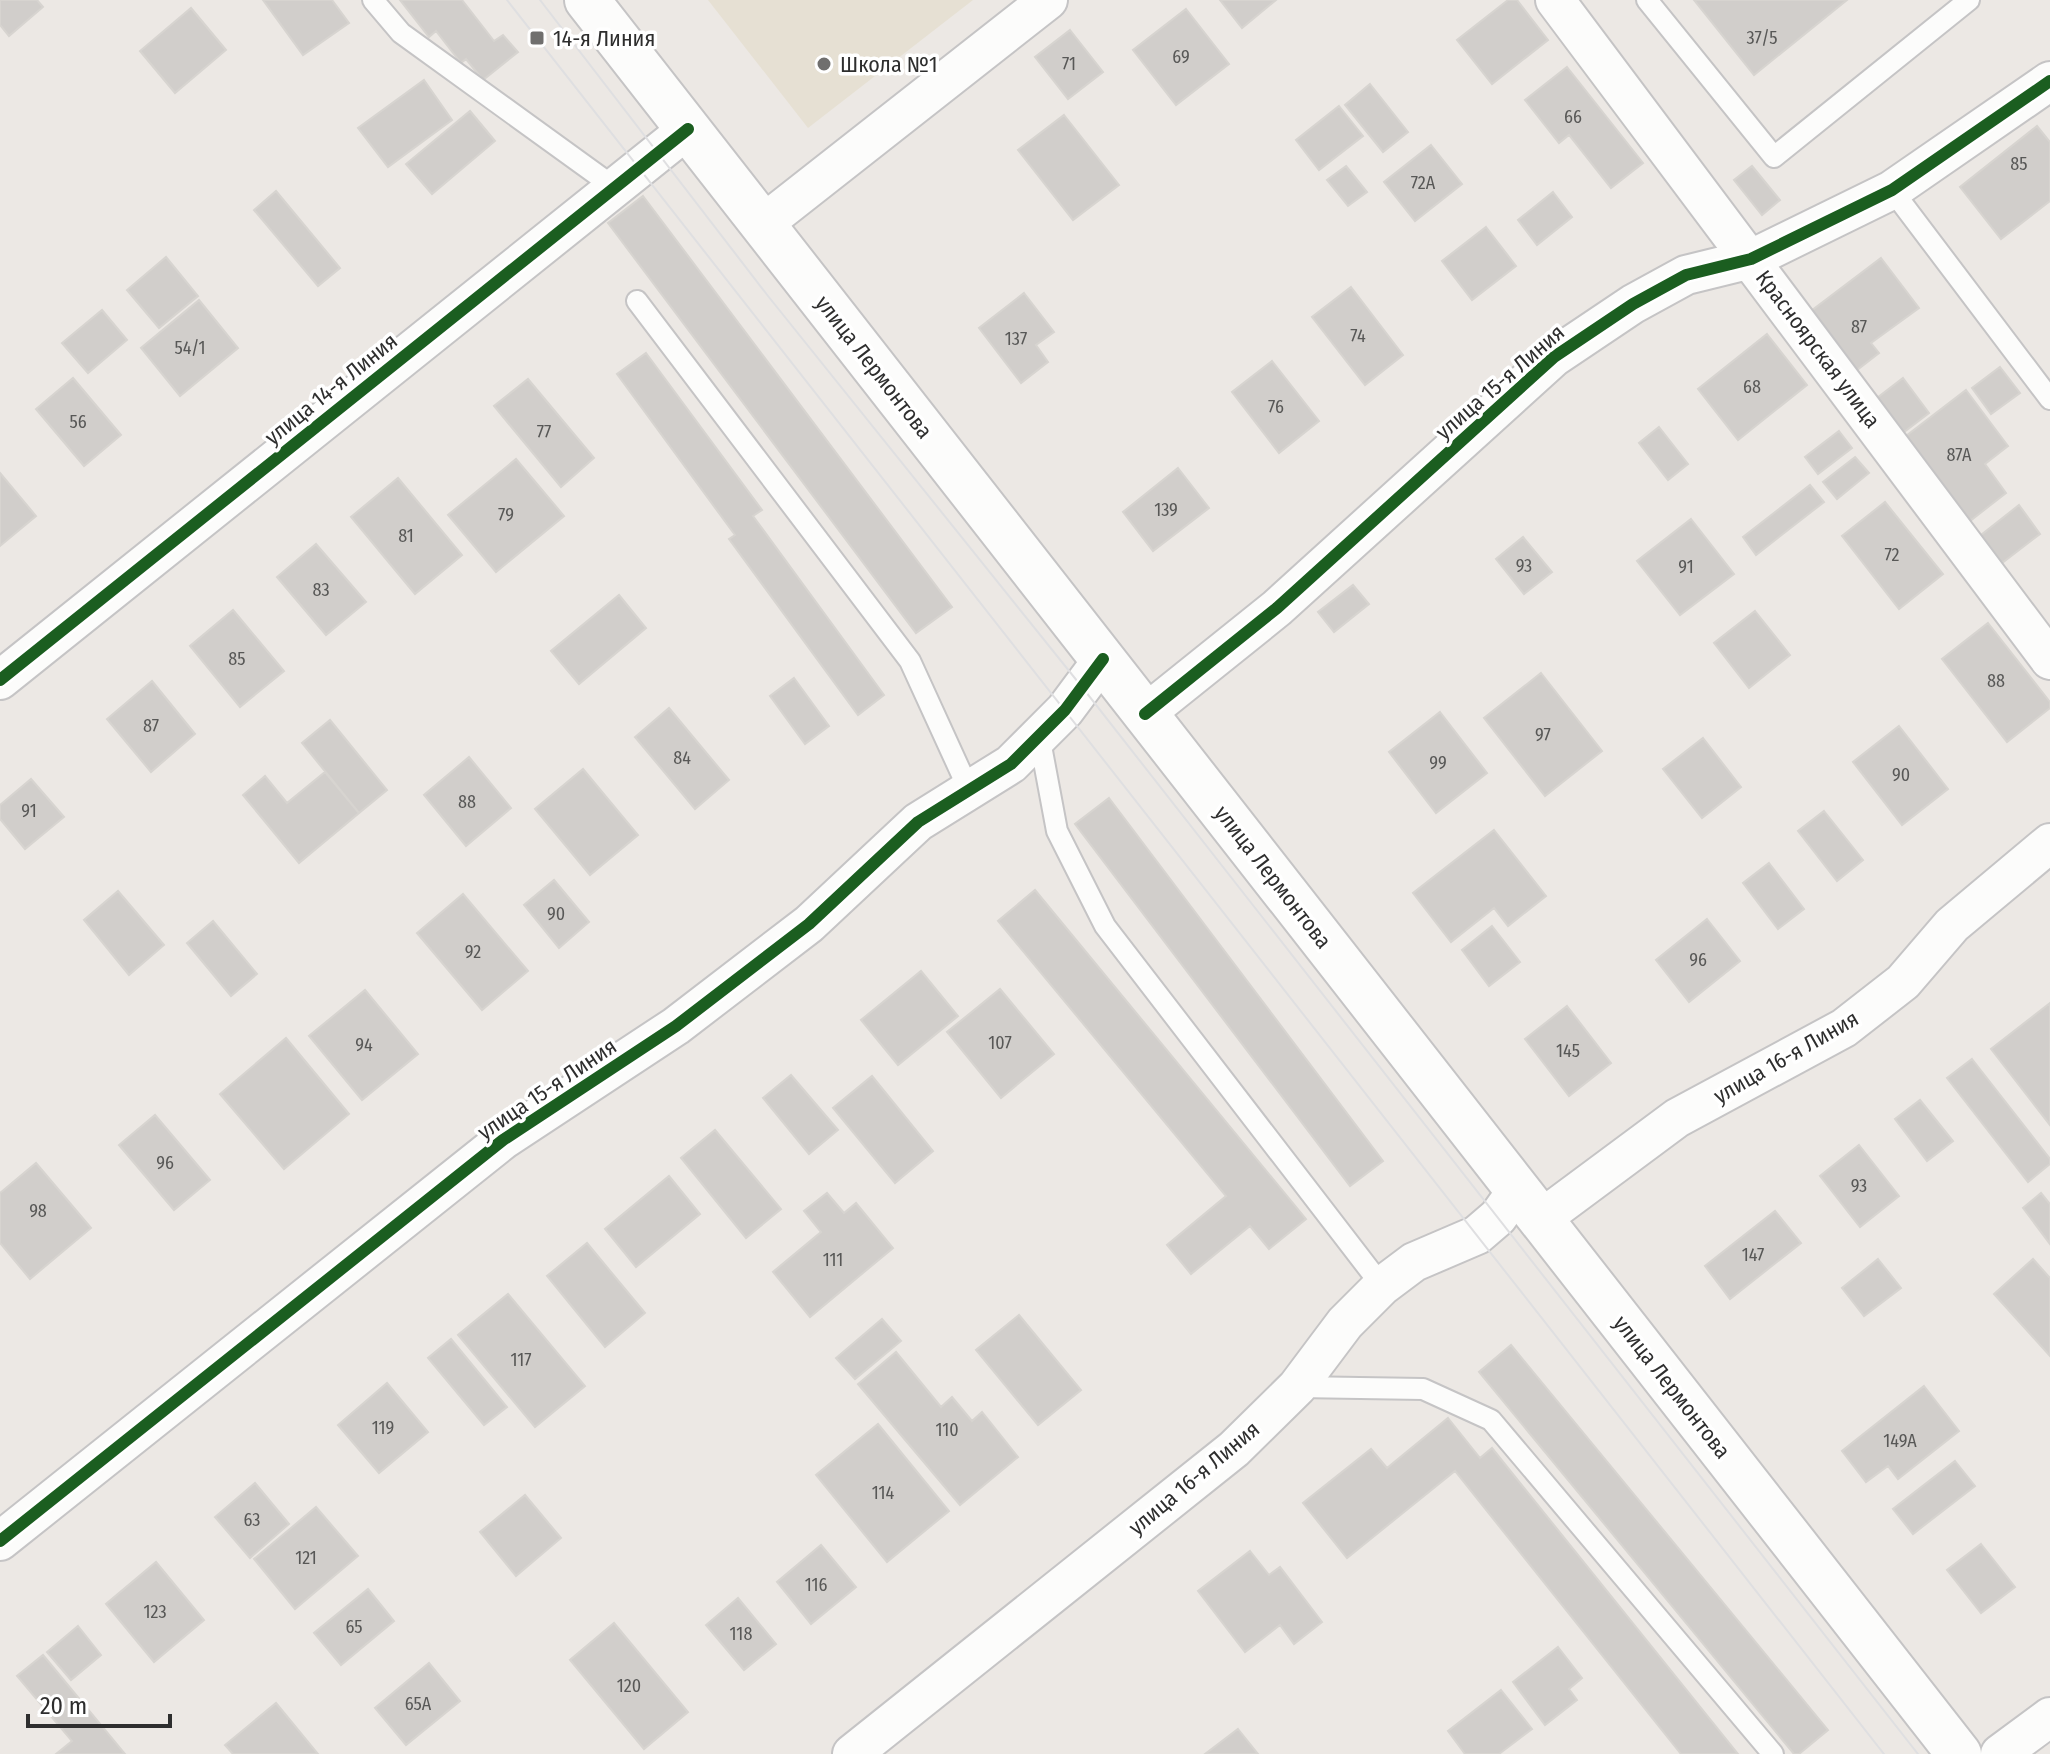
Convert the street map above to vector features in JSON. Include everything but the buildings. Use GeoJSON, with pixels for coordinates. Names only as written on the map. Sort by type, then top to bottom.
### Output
{"type":"FeatureCollection","features":[{"type":"Feature","properties":{"kind":"main road","name":"улица Лермонтова"},"geometry":{"type":"LineString","coordinates":[[587,0],[1959,1754]]}},
{"type":"Feature","properties":{"kind":"street"},"geometry":{"type":"LineString","coordinates":[[763,224],[1048,0]]}},
{"type":"Feature","properties":{"kind":"street","name":"Красноярская улица"},"geometry":{"type":"LineString","coordinates":[[1555,0],[2050,660]]}},
{"type":"Feature","properties":{"kind":"street","name":"улица 15-я Линия"},"geometry":{"type":"LineString","coordinates":[[1145,714],[1277,608],[1554,357],[1633,304],[1686,275],[1751,259],[1892,190],[2050,81]]}},
{"type":"Feature","properties":{"kind":"street","name":"улица 14-я Линия"},"geometry":{"type":"LineString","coordinates":[[0,680],[688,129]]}},
{"type":"Feature","properties":{"kind":"street","name":"улица 15-я Линия"},"geometry":{"type":"LineString","coordinates":[[0,1541],[503,1140],[676,1026],[809,924],[918,822],[1011,764],[1065,710],[1103,659]]}},
{"type":"Feature","properties":{"kind":"street","name":"улица 16-я Линия"},"geometry":{"type":"LineString","coordinates":[[852,1754],[1234,1449],[1297,1387],[1345,1323],[1382,1286],[1414,1262],[1477,1235],[1498,1217],[1529,1204],[1677,1118],[1844,1028],[1903,982],[1952,925],[2050,843]]}},
{"type":"Feature","properties":{"kind":"street"},"geometry":{"type":"LineString","coordinates":[[2000,1754],[2050,1717]]}},
{"type":"Feature","properties":{"kind":"lane"},"geometry":{"type":"LineString","coordinates":[[373,0],[401,33],[614,187]]}},
{"type":"Feature","properties":{"kind":"lane"},"geometry":{"type":"LineString","coordinates":[[1647,0],[1774,157],[1969,0]]}},
{"type":"Feature","properties":{"kind":"lane"},"geometry":{"type":"LineString","coordinates":[[1892,190],[2050,399]]}},
{"type":"Feature","properties":{"kind":"lane"},"geometry":{"type":"LineString","coordinates":[[637,301],[910,661],[969,790]]}},
{"type":"Feature","properties":{"kind":"lane"},"geometry":{"type":"LineString","coordinates":[[1039,735],[1057,831],[1105,926],[1382,1286]]}},
{"type":"Feature","properties":{"kind":"lane"},"geometry":{"type":"LineString","coordinates":[[1297,1387],[1423,1389],[1491,1420],[1773,1754]]}},
{"type":"Feature","properties":{"kind":"shaded area","name":"Школа №1"},"geometry":{"type":"Polygon","coordinates":[[[708,0],[973,0],[808,128],[708,0]]]}},
{"type":"Feature","properties":{"kind":"tram line"},"geometry":{"type":"LineString","coordinates":[[507,0],[1884,1754]]}},
{"type":"Feature","properties":{"kind":"tram line"},"geometry":{"type":"LineString","coordinates":[[540,0],[768,296],[1082,687],[1918,1754]]}},
{"type":"Feature","properties":{"kind":"cycle path"},"geometry":{"type":"LineString","coordinates":[[1145,714],[1277,608],[1554,357],[1633,304],[1686,275],[1751,259],[1892,190],[2050,81]]}},
{"type":"Feature","properties":{"kind":"cycle path"},"geometry":{"type":"LineString","coordinates":[[0,680],[688,129]]}},
{"type":"Feature","properties":{"kind":"cycle path"},"geometry":{"type":"LineString","coordinates":[[0,1541],[503,1140],[676,1026],[809,924],[918,822],[1011,764],[1065,710],[1103,659]]}},
{"type":"Feature","properties":{"kind":"place","name":"14-я Линия"},"geometry":{"type":"Point","coordinates":[537,38]}},
{"type":"Feature","properties":{"kind":"place","name":"Школа №1"},"geometry":{"type":"Point","coordinates":[824,64]}}]}
